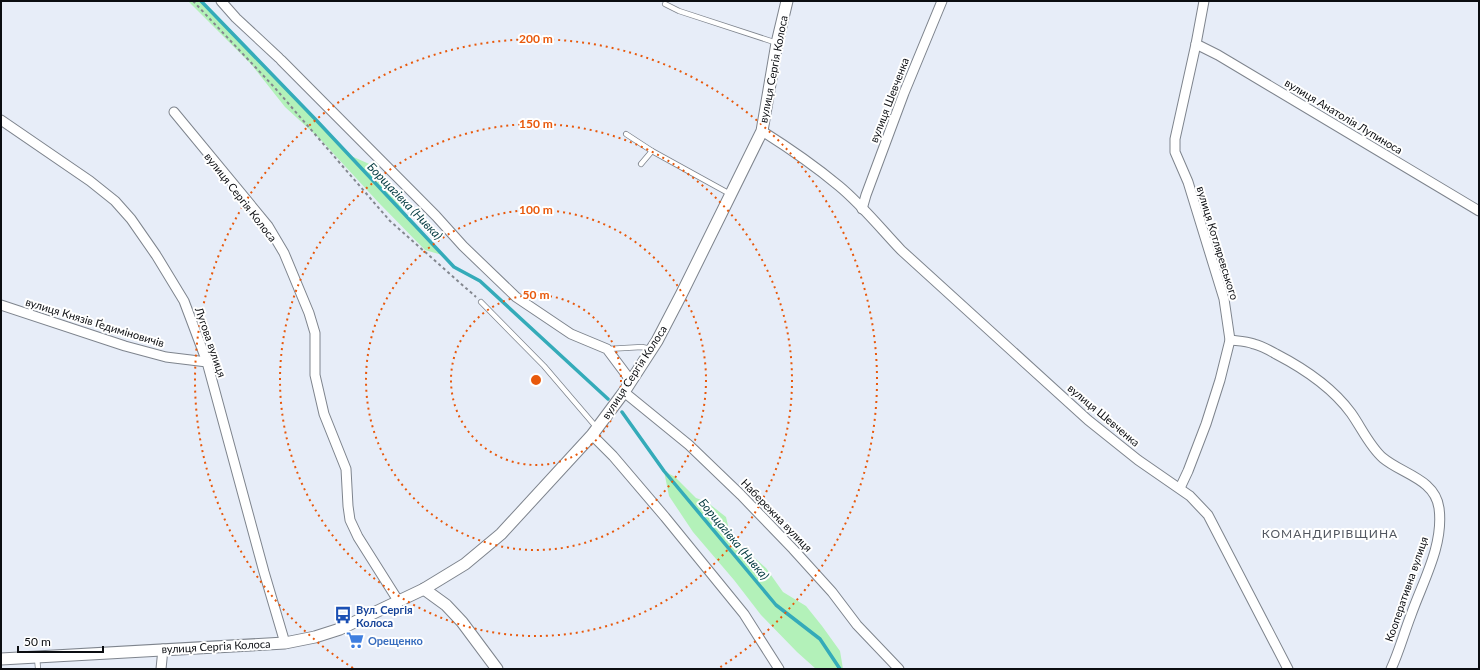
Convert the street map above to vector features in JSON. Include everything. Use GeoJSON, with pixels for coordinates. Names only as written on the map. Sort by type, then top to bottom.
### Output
{"type":"FeatureCollection","features":[{"type":"Feature","properties":{"kind":"street"},"geometry":{"type":"LineString","coordinates":[[221,1],[236,18],[280,59],[436,216],[468,251],[516,297],[571,334],[607,349],[631,381]]}},
{"type":"Feature","properties":{"kind":"street","name":"вулиця Сергія Колоса"},"geometry":{"type":"LineString","coordinates":[[1,659],[285,643],[315,638],[340,630],[424,589],[465,564],[501,534],[594,431],[624,392],[657,341],[682,294],[762,131],[777,43],[787,1]]}},
{"type":"Feature","properties":{"kind":"street","name":"вулиця Шевченка"},"geometry":{"type":"LineString","coordinates":[[862,209],[904,93],[942,1]]}},
{"type":"Feature","properties":{"kind":"street","name":"вулиця Котляревського"},"geometry":{"type":"LineString","coordinates":[[1180,488],[1206,424],[1220,380],[1230,340],[1224,299],[1188,182],[1175,152],[1175,139],[1204,1]]}},
{"type":"Feature","properties":{"kind":"street","name":"вулиця Анатолія Лупиноса"},"geometry":{"type":"LineString","coordinates":[[1196,44],[1218,55],[1479,211]]}},
{"type":"Feature","properties":{"kind":"street","name":"вулиця Сергія Колоса"},"geometry":{"type":"LineString","coordinates":[[174,112],[268,226],[284,253],[309,312],[315,332],[315,375],[324,414],[346,469],[350,520],[358,537],[399,602]]}},
{"type":"Feature","properties":{"kind":"street","name":"Лугова вулиця"},"geometry":{"type":"LineString","coordinates":[[1,120],[115,201],[135,225],[174,283],[184,301],[207,362],[264,572],[285,643]]}},
{"type":"Feature","properties":{"kind":"street","name":"вулиця Шевченка"},"geometry":{"type":"LineString","coordinates":[[762,131],[798,154],[840,187],[906,256],[1088,420],[1138,460],[1180,488],[1199,504],[1208,515],[1288,669]]}},
{"type":"Feature","properties":{"kind":"street","name":"вулиця Князів Ґедиміновичів"},"geometry":{"type":"LineString","coordinates":[[1,305],[126,346],[166,357],[207,362]]}},
{"type":"Feature","properties":{"kind":"street","name":"Кооперативна вулиця"},"geometry":{"type":"LineString","coordinates":[[1230,340],[1247,342],[1260,346],[1294,363],[1312,375],[1333,392],[1350,412],[1383,458],[1425,483],[1438,500],[1440,516],[1436,546],[1429,570],[1391,669]]}},
{"type":"Feature","properties":{"kind":"street","name":"Набережна вулиця"},"geometry":{"type":"LineString","coordinates":[[624,392],[689,445],[742,495],[832,592],[857,625],[899,669]]}},
{"type":"Feature","properties":{"kind":"street"},"geometry":{"type":"LineString","coordinates":[[594,431],[744,614],[779,669]]}},
{"type":"Feature","properties":{"kind":"street"},"geometry":{"type":"LineString","coordinates":[[424,589],[446,605],[462,622],[497,669]]}},
{"type":"Feature","properties":{"kind":"street"},"geometry":{"type":"LineString","coordinates":[[161,669],[163,649]]}},
{"type":"Feature","properties":{"kind":"lane"},"geometry":{"type":"LineString","coordinates":[[665,4],[679,11],[777,43]]}},
{"type":"Feature","properties":{"kind":"lane"},"geometry":{"type":"LineString","coordinates":[[626,134],[652,151],[730,194]]}},
{"type":"Feature","properties":{"kind":"lane"},"geometry":{"type":"LineString","coordinates":[[641,164],[652,151]]}},
{"type":"Feature","properties":{"kind":"lane"},"geometry":{"type":"LineString","coordinates":[[481,302],[544,366],[594,431]]}},
{"type":"Feature","properties":{"kind":"lane"},"geometry":{"type":"LineString","coordinates":[[607,349],[642,347],[651,349]]}},
{"type":"Feature","properties":{"kind":"lane"},"geometry":{"type":"LineString","coordinates":[[37,657],[38,669]]}},
{"type":"Feature","properties":{"kind":"path"},"geometry":{"type":"LineString","coordinates":[[193,1],[275,88],[390,221],[481,302]]}},
{"type":"Feature","properties":{"kind":"green space"},"geometry":{"type":"Polygon","coordinates":[[[188,1],[201,1],[349,155],[376,167],[395,190],[404,214],[442,255],[425,250],[320,139],[285,107],[251,64],[188,1]]]}},
{"type":"Feature","properties":{"kind":"green space"},"geometry":{"type":"Polygon","coordinates":[[[664,471],[675,477],[696,498],[707,502],[726,517],[729,530],[741,546],[766,568],[783,592],[806,606],[822,626],[840,651],[843,669],[816,669],[761,615],[734,580],[693,532],[669,496],[664,471]]]}},
{"type":"Feature","properties":{"kind":"waterway","name":"Борщагівка (Нивка)"},"geometry":{"type":"LineString","coordinates":[[201,1],[318,122],[454,267],[480,281],[608,399]]}},
{"type":"Feature","properties":{"kind":"waterway","name":"Борщагівка (Нивка)"},"geometry":{"type":"LineString","coordinates":[[622,412],[664,471],[776,605],[820,639],[840,669]]}},
{"type":"Feature","properties":{"kind":"place","name":"Вул. Сергія Колоса"},"geometry":{"type":"Point","coordinates":[343,615]}},
{"type":"Feature","properties":{"kind":"place","name":"Орещенко"},"geometry":{"type":"Point","coordinates":[355,640]}},
{"type":"Feature","properties":{"kind":"district","name":"КОМАНДИРІВЩИНА"},"geometry":{"type":"Point","coordinates":[1330,533]}}]}
